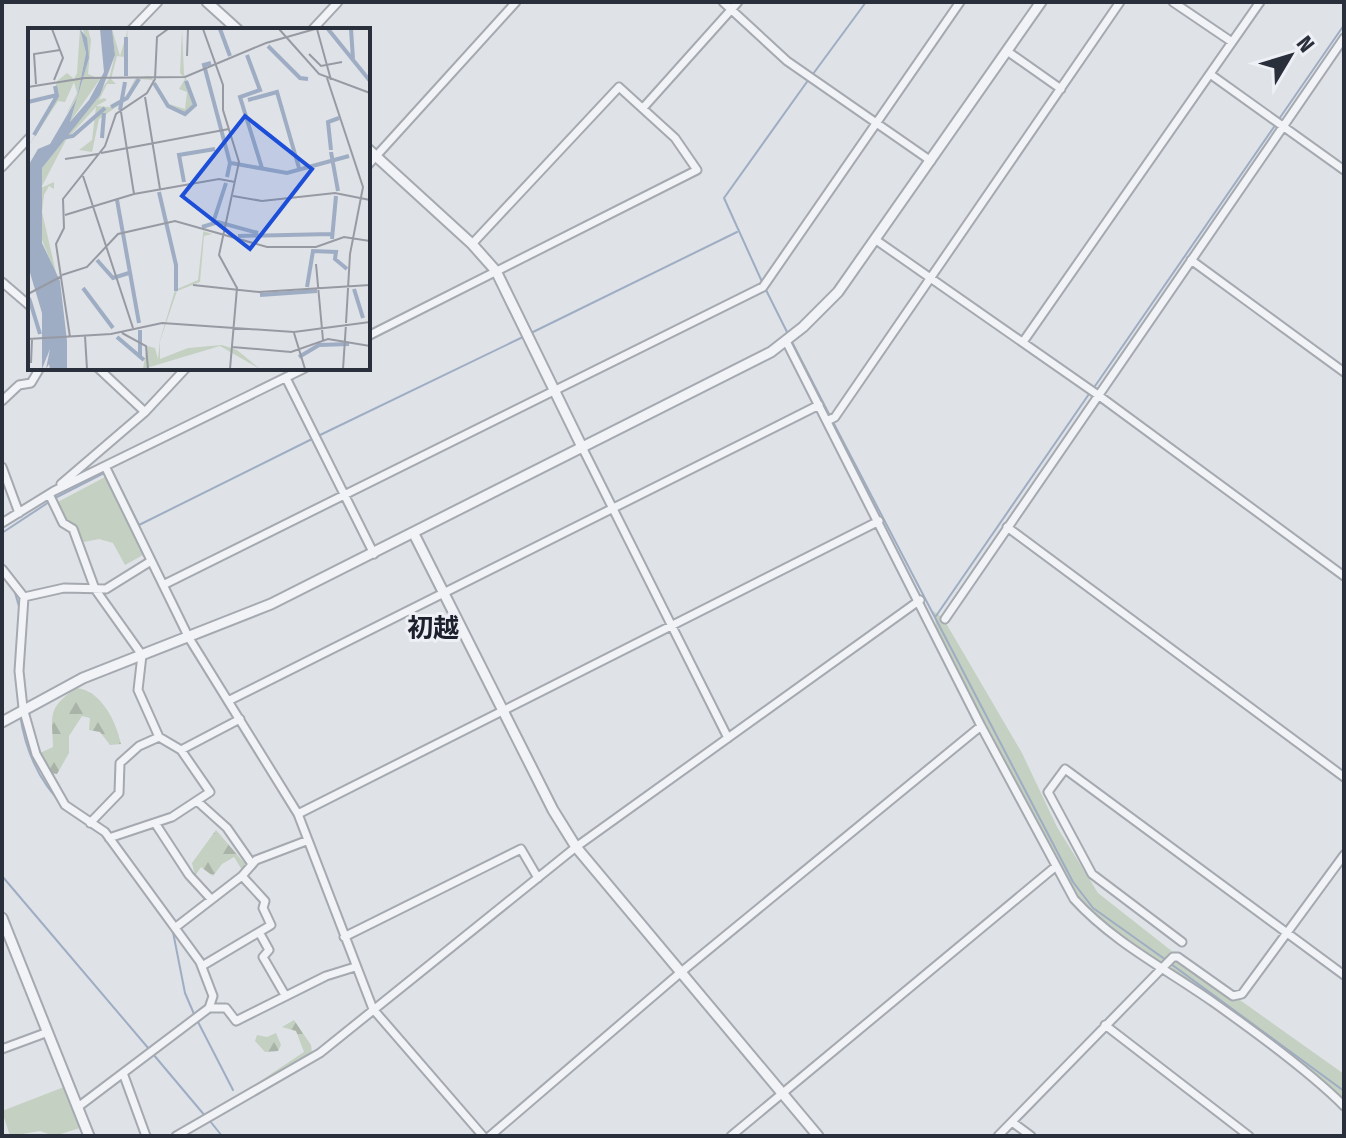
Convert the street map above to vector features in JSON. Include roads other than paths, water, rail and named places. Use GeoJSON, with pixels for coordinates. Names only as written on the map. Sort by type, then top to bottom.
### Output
{"type":"FeatureCollection","features":[{"type":"Feature","properties":{"kind":"street"},"geometry":{"type":"LineString","coordinates":[[133,28],[158,2]]}},
{"type":"Feature","properties":{"kind":"street"},"geometry":{"type":"LineString","coordinates":[[207,2],[236,28]]}},
{"type":"Feature","properties":{"kind":"street"},"geometry":{"type":"LineString","coordinates":[[314,28],[338,2]]}},
{"type":"Feature","properties":{"kind":"street"},"geometry":{"type":"LineString","coordinates":[[516,2],[372,153],[472,244],[496,271],[728,738]]}},
{"type":"Feature","properties":{"kind":"street"},"geometry":{"type":"LineString","coordinates":[[723,2],[787,61],[931,161]]}},
{"type":"Feature","properties":{"kind":"street"},"geometry":{"type":"LineString","coordinates":[[643,108],[738,2]]}},
{"type":"Feature","properties":{"kind":"street"},"geometry":{"type":"LineString","coordinates":[[163,585],[763,287],[960,2]]}},
{"type":"Feature","properties":{"kind":"street"},"geometry":{"type":"LineString","coordinates":[[2,722],[83,678],[271,604],[374,554],[752,363],[786,341],[838,292],[1041,2]]}},
{"type":"Feature","properties":{"kind":"street"},"geometry":{"type":"LineString","coordinates":[[827,421],[835,417],[1120,2]]}},
{"type":"Feature","properties":{"kind":"street"},"geometry":{"type":"LineString","coordinates":[[1173,2],[1232,42]]}},
{"type":"Feature","properties":{"kind":"street"},"geometry":{"type":"LineString","coordinates":[[1023,342],[1260,2]]}},
{"type":"Feature","properties":{"kind":"street"},"geometry":{"type":"LineString","coordinates":[[945,619],[1344,38]]}},
{"type":"Feature","properties":{"kind":"street"},"geometry":{"type":"LineString","coordinates":[[1007,51],[1061,89]]}},
{"type":"Feature","properties":{"kind":"street"},"geometry":{"type":"LineString","coordinates":[[1210,74],[1344,170]]}},
{"type":"Feature","properties":{"kind":"street"},"geometry":{"type":"LineString","coordinates":[[370,335],[697,170],[675,138],[619,87],[472,244]]}},
{"type":"Feature","properties":{"kind":"street"},"geometry":{"type":"LineString","coordinates":[[2,167],[28,139]]}},
{"type":"Feature","properties":{"kind":"street"},"geometry":{"type":"LineString","coordinates":[[876,240],[1098,395],[1344,576]]}},
{"type":"Feature","properties":{"kind":"street"},"geometry":{"type":"LineString","coordinates":[[1191,260],[1344,372]]}},
{"type":"Feature","properties":{"kind":"street"},"geometry":{"type":"LineString","coordinates":[[4,286],[28,304]]}},
{"type":"Feature","properties":{"kind":"street"},"geometry":{"type":"LineString","coordinates":[[786,341],[1055,867],[1088,914],[1213,1002],[1344,1106]]}},
{"type":"Feature","properties":{"kind":"street"},"geometry":{"type":"LineString","coordinates":[[2,401],[19,385],[31,383],[39,370]]}},
{"type":"Feature","properties":{"kind":"street"},"geometry":{"type":"LineString","coordinates":[[100,370],[145,412]]}},
{"type":"Feature","properties":{"kind":"street"},"geometry":{"type":"LineString","coordinates":[[2,523],[51,492],[145,412],[184,370]]}},
{"type":"Feature","properties":{"kind":"street"},"geometry":{"type":"LineString","coordinates":[[51,492],[301,370]]}},
{"type":"Feature","properties":{"kind":"street"},"geometry":{"type":"LineString","coordinates":[[286,378],[374,554]]}},
{"type":"Feature","properties":{"kind":"street"},"geometry":{"type":"LineString","coordinates":[[228,701],[819,405]]}},
{"type":"Feature","properties":{"kind":"street"},"geometry":{"type":"LineString","coordinates":[[105,466],[189,638],[298,814],[373,1009],[483,1136]]}},
{"type":"Feature","properties":{"kind":"street"},"geometry":{"type":"LineString","coordinates":[[2,467],[19,513]]}},
{"type":"Feature","properties":{"kind":"street"},"geometry":{"type":"LineString","coordinates":[[51,492],[63,523],[73,529],[95,589],[142,655],[138,690],[159,737],[181,750],[210,792],[155,823],[109,838]]}},
{"type":"Feature","properties":{"kind":"street"},"geometry":{"type":"LineString","coordinates":[[298,814],[879,521]]}},
{"type":"Feature","properties":{"kind":"street"},"geometry":{"type":"LineString","coordinates":[[1007,527],[1344,777]]}},
{"type":"Feature","properties":{"kind":"street"},"geometry":{"type":"LineString","coordinates":[[414,534],[553,810],[576,847],[818,1136]]}},
{"type":"Feature","properties":{"kind":"street"},"geometry":{"type":"LineString","coordinates":[[24,597],[64,588],[106,589],[151,561]]}},
{"type":"Feature","properties":{"kind":"street"},"geometry":{"type":"LineString","coordinates":[[2,569],[24,597],[19,671],[23,708],[36,754],[51,786],[65,805],[109,838],[202,966],[213,996],[209,1008],[78,1107]]}},
{"type":"Feature","properties":{"kind":"street"},"geometry":{"type":"LineString","coordinates":[[176,1136],[320,1053],[576,847],[920,600]]}},
{"type":"Feature","properties":{"kind":"street"},"geometry":{"type":"LineString","coordinates":[[181,750],[240,719]]}},
{"type":"Feature","properties":{"kind":"street"},"geometry":{"type":"LineString","coordinates":[[490,1136],[680,973],[981,726]]}},
{"type":"Feature","properties":{"kind":"street"},"geometry":{"type":"LineString","coordinates":[[90,823],[119,793],[120,763],[139,746],[159,737]]}},
{"type":"Feature","properties":{"kind":"street"},"geometry":{"type":"LineString","coordinates":[[1182,942],[1086,867],[1048,792],[1065,769],[1344,975]]}},
{"type":"Feature","properties":{"kind":"street"},"geometry":{"type":"LineString","coordinates":[[197,801],[227,828],[252,864]]}},
{"type":"Feature","properties":{"kind":"street"},"geometry":{"type":"LineString","coordinates":[[155,823],[189,875],[211,899]]}},
{"type":"Feature","properties":{"kind":"street"},"geometry":{"type":"LineString","coordinates":[[176,927],[242,876],[252,864],[306,841]]}},
{"type":"Feature","properties":{"kind":"street"},"geometry":{"type":"LineString","coordinates":[[344,937],[521,849],[538,878]]}},
{"type":"Feature","properties":{"kind":"street"},"geometry":{"type":"LineString","coordinates":[[998,1136],[1173,957],[1178,957],[1233,996],[1242,994],[1344,855]]}},
{"type":"Feature","properties":{"kind":"street"},"geometry":{"type":"LineString","coordinates":[[731,1136],[1055,867]]}},
{"type":"Feature","properties":{"kind":"street"},"geometry":{"type":"LineString","coordinates":[[202,966],[271,925],[263,908],[265,901],[242,876]]}},
{"type":"Feature","properties":{"kind":"street"},"geometry":{"type":"LineString","coordinates":[[2,918],[89,1136]]}},
{"type":"Feature","properties":{"kind":"street"},"geometry":{"type":"LineString","coordinates":[[259,932],[269,950],[263,957],[285,995]]}},
{"type":"Feature","properties":{"kind":"street"},"geometry":{"type":"LineString","coordinates":[[209,1008],[226,1008],[236,1021],[285,995],[355,967]]}},
{"type":"Feature","properties":{"kind":"street"},"geometry":{"type":"LineString","coordinates":[[1213,1002],[1223,990]]}},
{"type":"Feature","properties":{"kind":"street"},"geometry":{"type":"LineString","coordinates":[[1105,1025],[1249,1136]]}},
{"type":"Feature","properties":{"kind":"street"},"geometry":{"type":"LineString","coordinates":[[2,1049],[48,1032]]}},
{"type":"Feature","properties":{"kind":"street"},"geometry":{"type":"LineString","coordinates":[[123,1073],[146,1136]]}},
{"type":"Feature","properties":{"kind":"street"},"geometry":{"type":"LineString","coordinates":[[1012,1122],[1031,1136]]}},
{"type":"Feature","properties":{"kind":"waterway"},"geometry":{"type":"LineString","coordinates":[[813,74],[866,2]]}},
{"type":"Feature","properties":{"kind":"waterway"},"geometry":{"type":"LineString","coordinates":[[1279,119],[1344,25]]}},
{"type":"Feature","properties":{"kind":"waterway"},"geometry":{"type":"LineString","coordinates":[[763,284],[724,198],[809,79]]}},
{"type":"Feature","properties":{"kind":"waterway"},"geometry":{"type":"LineString","coordinates":[[1093,389],[1276,124]]}},
{"type":"Feature","properties":{"kind":"waterway"},"geometry":{"type":"LineString","coordinates":[[531,333],[737,232]]}},
{"type":"Feature","properties":{"kind":"waterway"},"geometry":{"type":"LineString","coordinates":[[766,290],[788,334]]}},
{"type":"Feature","properties":{"kind":"waterway"},"geometry":{"type":"LineString","coordinates":[[318,436],[525,336]]}},
{"type":"Feature","properties":{"kind":"waterway"},"geometry":{"type":"LineString","coordinates":[[791,340],[830,416]]}},
{"type":"Feature","properties":{"kind":"waterway"},"geometry":{"type":"LineString","coordinates":[[936,616],[1089,394]]}},
{"type":"Feature","properties":{"kind":"waterway"},"geometry":{"type":"LineString","coordinates":[[833,422],[1073,882],[1093,908],[1166,960]]}},
{"type":"Feature","properties":{"kind":"waterway"},"geometry":{"type":"LineString","coordinates":[[111,469],[139,525],[312,439]]}},
{"type":"Feature","properties":{"kind":"waterway"},"geometry":{"type":"LineString","coordinates":[[55,498],[106,472]]}},
{"type":"Feature","properties":{"kind":"waterway"},"geometry":{"type":"LineString","coordinates":[[2,533],[49,502]]}},
{"type":"Feature","properties":{"kind":"waterway"},"geometry":{"type":"LineString","coordinates":[[14,589],[20,610]]}},
{"type":"Feature","properties":{"kind":"waterway"},"geometry":{"type":"LineString","coordinates":[[18,692],[19,709]]}},
{"type":"Feature","properties":{"kind":"waterway"},"geometry":{"type":"LineString","coordinates":[[20,715],[30,754],[47,786],[71,813],[104,836]]}},
{"type":"Feature","properties":{"kind":"waterway"},"geometry":{"type":"LineString","coordinates":[[1298,911],[1344,848]]}},
{"type":"Feature","properties":{"kind":"waterway"},"geometry":{"type":"LineString","coordinates":[[2,876],[149,1049]]}},
{"type":"Feature","properties":{"kind":"waterway"},"geometry":{"type":"LineString","coordinates":[[173,932],[185,993],[194,1014]]}},
{"type":"Feature","properties":{"kind":"waterway"},"geometry":{"type":"LineString","coordinates":[[1239,992],[1268,952]]}},
{"type":"Feature","properties":{"kind":"waterway"},"geometry":{"type":"LineString","coordinates":[[1171,964],[1344,1091]]}},
{"type":"Feature","properties":{"kind":"waterway"},"geometry":{"type":"LineString","coordinates":[[197,1020],[233,1090]]}},
{"type":"Feature","properties":{"kind":"waterway"},"geometry":{"type":"LineString","coordinates":[[153,1054],[206,1117]]}},
{"type":"Feature","properties":{"kind":"waterway"},"geometry":{"type":"LineString","coordinates":[[210,1121],[222,1136]]}},
{"type":"Feature","properties":{"kind":"district","name":"初越"},"geometry":{"type":"Point","coordinates":[433,628]}}]}
